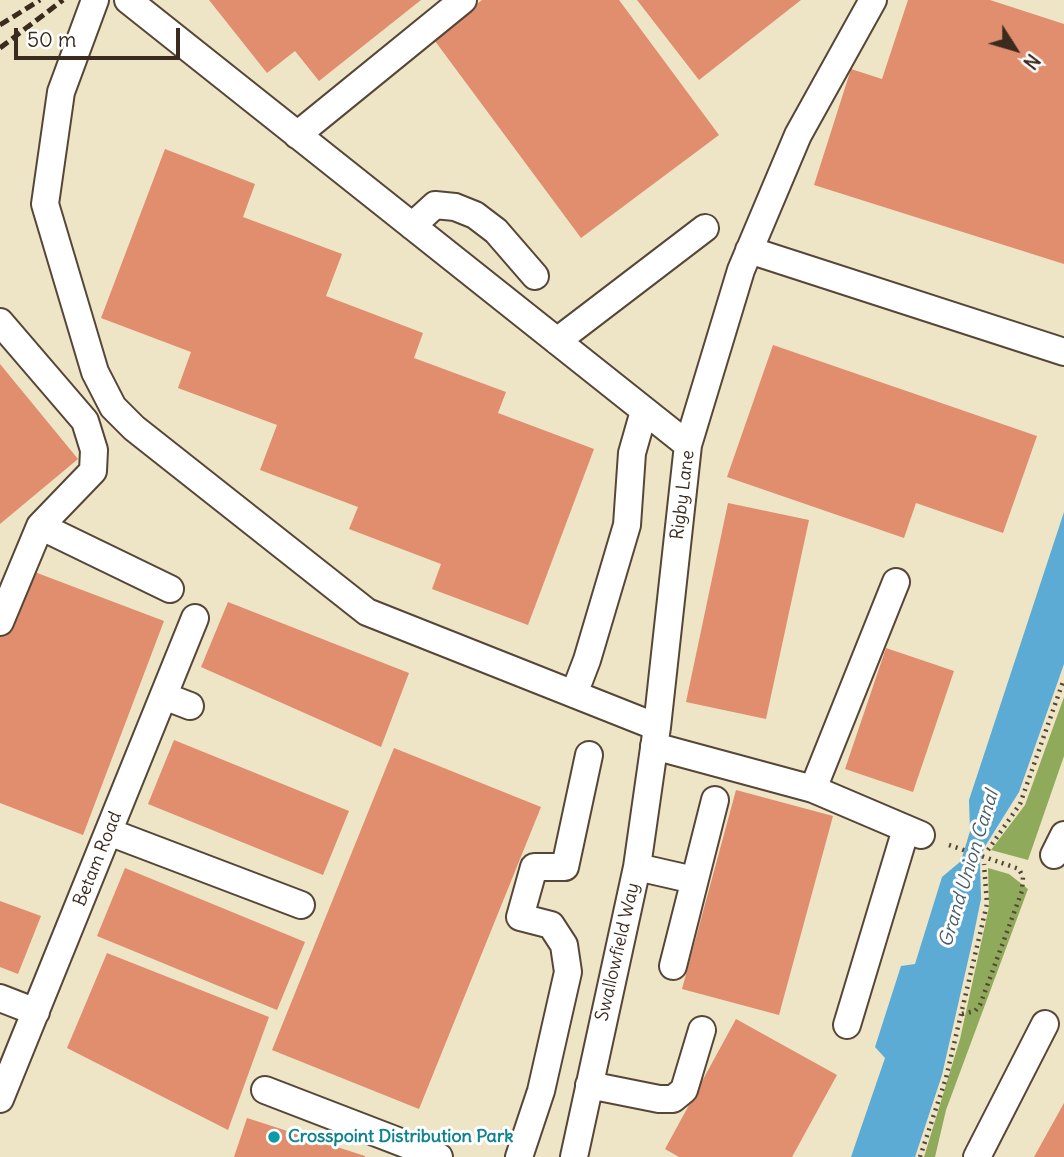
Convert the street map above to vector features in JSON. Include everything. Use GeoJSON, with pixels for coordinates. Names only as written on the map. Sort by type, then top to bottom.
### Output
{"type":"FeatureCollection","features":[{"type":"Feature","properties":{"kind":"street"},"geometry":{"type":"LineString","coordinates":[[95,0],[61,92],[45,204],[95,372],[113,407],[134,428],[367,612],[574,694],[655,736],[813,789],[914,832],[847,1025]]}},
{"type":"Feature","properties":{"kind":"street"},"geometry":{"type":"LineString","coordinates":[[297,135],[463,0]]}},
{"type":"Feature","properties":{"kind":"street","name":"Rigby Lane"},"geometry":{"type":"LineString","coordinates":[[655,736],[688,445],[749,250],[798,135],[873,0]]}},
{"type":"Feature","properties":{"kind":"street"},"geometry":{"type":"LineString","coordinates":[[131,1],[688,445]]}},
{"type":"Feature","properties":{"kind":"street"},"geometry":{"type":"LineString","coordinates":[[412,226],[435,205],[455,207],[475,215],[496,231],[535,276]]}},
{"type":"Feature","properties":{"kind":"street"},"geometry":{"type":"LineString","coordinates":[[557,341],[705,228]]}},
{"type":"Feature","properties":{"kind":"street"},"geometry":{"type":"LineString","coordinates":[[749,250],[1064,352]]}},
{"type":"Feature","properties":{"kind":"street"},"geometry":{"type":"LineString","coordinates":[[0,322],[85,421],[94,450],[93,471],[40,526],[0,622]]}},
{"type":"Feature","properties":{"kind":"street"},"geometry":{"type":"LineString","coordinates":[[574,694],[627,525],[632,453],[644,411]]}},
{"type":"Feature","properties":{"kind":"street"},"geometry":{"type":"LineString","coordinates":[[40,526],[170,589]]}},
{"type":"Feature","properties":{"kind":"street"},"geometry":{"type":"LineString","coordinates":[[813,789],[896,582]]}},
{"type":"Feature","properties":{"kind":"street","name":"Betam Road"},"geometry":{"type":"LineString","coordinates":[[1,1095],[195,618]]}},
{"type":"Feature","properties":{"kind":"street"},"geometry":{"type":"LineString","coordinates":[[164,696],[190,706]]}},
{"type":"Feature","properties":{"kind":"street","name":"Swallowfield Way"},"geometry":{"type":"LineString","coordinates":[[577,1156],[589,1085],[637,867],[655,736]]}},
{"type":"Feature","properties":{"kind":"street"},"geometry":{"type":"LineString","coordinates":[[519,1157],[541,1090],[568,972],[564,945],[551,925],[520,917],[534,867],[565,867],[589,755]]}},
{"type":"Feature","properties":{"kind":"street"},"geometry":{"type":"LineString","coordinates":[[673,966],[715,800]]}},
{"type":"Feature","properties":{"kind":"street"},"geometry":{"type":"LineString","coordinates":[[109,832],[301,905]]}},
{"type":"Feature","properties":{"kind":"street"},"geometry":{"type":"LineString","coordinates":[[637,867],[694,880]]}},
{"type":"Feature","properties":{"kind":"street"},"geometry":{"type":"LineString","coordinates":[[0,999],[36,1012]]}},
{"type":"Feature","properties":{"kind":"street"},"geometry":{"type":"LineString","coordinates":[[977,1157],[1045,1024]]}},
{"type":"Feature","properties":{"kind":"street"},"geometry":{"type":"LineString","coordinates":[[589,1085],[659,1099],[673,1099],[684,1090],[702,1030]]}},
{"type":"Feature","properties":{"kind":"street"},"geometry":{"type":"LineString","coordinates":[[265,1090],[439,1157]]}},
{"type":"Feature","properties":{"kind":"path"},"geometry":{"type":"LineString","coordinates":[[988,850],[1020,804],[1064,679]]}},
{"type":"Feature","properties":{"kind":"path"},"geometry":{"type":"LineString","coordinates":[[950,845],[1019,869],[1023,881],[980,1005],[975,1012],[962,1014]]}},
{"type":"Feature","properties":{"kind":"path"},"geometry":{"type":"LineString","coordinates":[[920,1157],[946,1078],[987,904],[984,864]]}},
{"type":"Feature","properties":{"kind":"green space"},"geometry":{"type":"Polygon","coordinates":[[[1064,697],[1064,756],[1028,860],[991,850],[1025,805],[1064,697]]]}},
{"type":"Feature","properties":{"kind":"green space"},"geometry":{"type":"Polygon","coordinates":[[[988,868],[1009,874],[1028,889],[946,1110],[935,1157],[924,1157],[960,1039],[989,907],[988,868]]]}},
{"type":"Feature","properties":{"kind":"water","name":"Grand Union Canal"},"geometry":{"type":"Polygon","coordinates":[[[1064,512],[1064,664],[1019,792],[984,848],[980,863],[981,899],[972,943],[942,1075],[915,1157],[851,1157],[885,1058],[875,1047],[901,966],[915,964],[942,877],[961,861],[970,831],[969,800],[1064,512]]]}},
{"type":"Feature","properties":{"kind":"building"},"geometry":{"type":"Polygon","coordinates":[[[209,0],[421,0],[319,81],[295,51],[267,73],[209,0]]]}},
{"type":"Feature","properties":{"kind":"building"},"geometry":{"type":"Polygon","coordinates":[[[482,0],[619,0],[719,135],[581,238],[432,37],[482,0]]]}},
{"type":"Feature","properties":{"kind":"building"},"geometry":{"type":"Polygon","coordinates":[[[637,0],[801,0],[699,80],[637,0]]]}},
{"type":"Feature","properties":{"kind":"building"},"geometry":{"type":"Polygon","coordinates":[[[908,0],[990,0],[1064,24],[1064,264],[814,185],[851,69],[882,79],[908,0]]]}},
{"type":"Feature","properties":{"kind":"building"},"geometry":{"type":"Polygon","coordinates":[[[165,149],[255,184],[243,217],[342,254],[326,296],[423,333],[414,358],[506,392],[498,413],[594,449],[528,625],[432,589],[441,564],[349,529],[358,507],[260,470],[277,425],[178,388],[191,352],[101,318],[165,149]]]}},
{"type":"Feature","properties":{"kind":"building"},"geometry":{"type":"Polygon","coordinates":[[[773,345],[1037,436],[1003,533],[916,503],[904,538],[727,477],[773,345]]]}},
{"type":"Feature","properties":{"kind":"building"},"geometry":{"type":"Polygon","coordinates":[[[0,364],[78,459],[0,524],[0,364]]]}},
{"type":"Feature","properties":{"kind":"building"},"geometry":{"type":"Polygon","coordinates":[[[728,503],[809,520],[766,719],[686,702],[728,503]]]}},
{"type":"Feature","properties":{"kind":"building"},"geometry":{"type":"Polygon","coordinates":[[[24,568],[164,621],[83,835],[0,803],[0,632],[24,568]]]}},
{"type":"Feature","properties":{"kind":"building"},"geometry":{"type":"Polygon","coordinates":[[[228,602],[409,673],[381,747],[201,667],[228,602]]]}},
{"type":"Feature","properties":{"kind":"building"},"geometry":{"type":"Polygon","coordinates":[[[886,648],[954,671],[913,792],[845,769],[886,648]]]}},
{"type":"Feature","properties":{"kind":"building"},"geometry":{"type":"Polygon","coordinates":[[[174,740],[349,811],[323,875],[148,804],[174,740]]]}},
{"type":"Feature","properties":{"kind":"building"},"geometry":{"type":"Polygon","coordinates":[[[394,748],[541,807],[419,1109],[272,1050],[394,748]]]}},
{"type":"Feature","properties":{"kind":"building"},"geometry":{"type":"Polygon","coordinates":[[[736,790],[833,816],[779,1015],[682,989],[736,790]]]}},
{"type":"Feature","properties":{"kind":"building"},"geometry":{"type":"Polygon","coordinates":[[[125,868],[305,942],[277,1010],[97,936],[125,868]]]}},
{"type":"Feature","properties":{"kind":"building"},"geometry":{"type":"Polygon","coordinates":[[[0,901],[41,916],[18,974],[0,967],[0,901]]]}},
{"type":"Feature","properties":{"kind":"building"},"geometry":{"type":"Polygon","coordinates":[[[107,953],[269,1017],[228,1130],[67,1048],[107,953]]]}},
{"type":"Feature","properties":{"kind":"building"},"geometry":{"type":"Polygon","coordinates":[[[736,1019],[837,1075],[792,1157],[679,1157],[665,1149],[736,1019]]]}},
{"type":"Feature","properties":{"kind":"building"},"geometry":{"type":"Polygon","coordinates":[[[1064,1103],[1064,1157],[1034,1157],[1064,1103]]]}},
{"type":"Feature","properties":{"kind":"building","name":"Crosspoint Distribution Park"},"geometry":{"type":"Polygon","coordinates":[[[247,1118],[365,1156],[365,1157],[234,1157],[247,1118]]]}},
{"type":"Feature","properties":{"kind":"railway"},"geometry":{"type":"LineString","coordinates":[[0,25],[40,0]]}},
{"type":"Feature","properties":{"kind":"railway"},"geometry":{"type":"LineString","coordinates":[[0,48],[63,0]]}},
{"type":"Feature","properties":{"kind":"place","name":"Crosspoint Distribution Park"},"geometry":{"type":"Point","coordinates":[274,1137]}}]}
